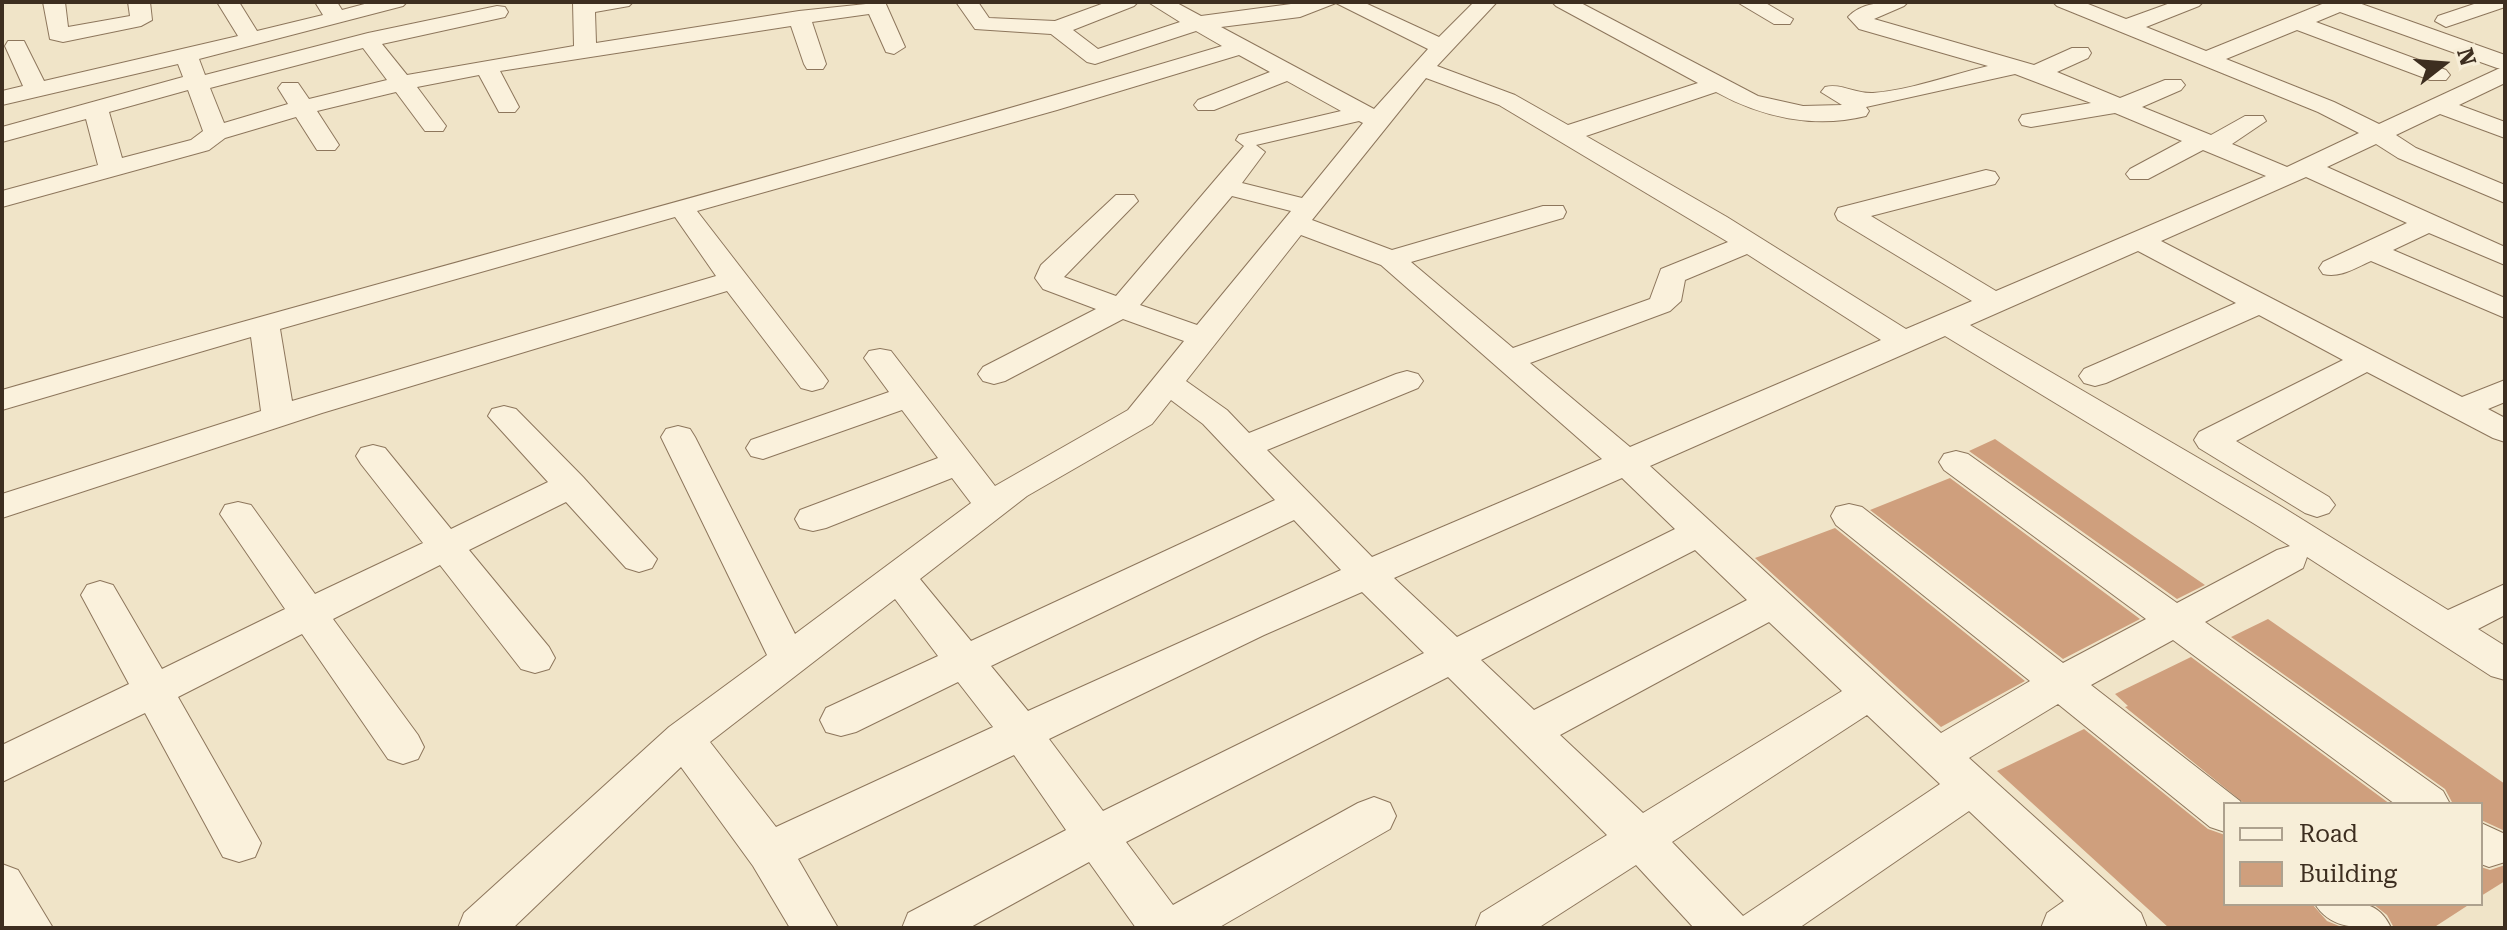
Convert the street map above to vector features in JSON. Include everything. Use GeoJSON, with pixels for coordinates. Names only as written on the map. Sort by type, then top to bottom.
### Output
{"type":"FeatureCollection","features":[{"type":"Feature","properties":{"kind":"street"},"geometry":{"type":"LineString","coordinates":[[54,2],[58,34],[63,35],[141,20],[139,2]]}},
{"type":"Feature","properties":{"kind":"street"},"geometry":{"type":"LineString","coordinates":[[228,2],[250,38]]}},
{"type":"Feature","properties":{"kind":"street"},"geometry":{"type":"LineString","coordinates":[[2,98],[250,38],[331,10],[396,2]]}},
{"type":"Feature","properties":{"kind":"street"},"geometry":{"type":"LineString","coordinates":[[584,44],[585,4],[622,2]]}},
{"type":"Feature","properties":{"kind":"street"},"geometry":{"type":"LineString","coordinates":[[967,2],[983,24],[1057,28],[1127,2]]}},
{"type":"Feature","properties":{"kind":"street"},"geometry":{"type":"LineString","coordinates":[[1159,2],[1369,117]]}},
{"type":"Feature","properties":{"kind":"street"},"geometry":{"type":"LineString","coordinates":[[1247,2],[1268,14]]}},
{"type":"Feature","properties":{"kind":"street"},"geometry":{"type":"LineString","coordinates":[[1057,28],[1090,55],[1102,56],[1198,23],[1300,11],[1327,2]]}},
{"type":"Feature","properties":{"kind":"street"},"geometry":{"type":"LineString","coordinates":[[1346,2],[1432,57],[1749,243],[1905,342]]}},
{"type":"Feature","properties":{"kind":"street"},"geometry":{"type":"LineString","coordinates":[[481,928],[684,739],[1015,488],[1140,417],[1301,215],[1369,117],[1486,2]]}},
{"type":"Feature","properties":{"kind":"street"},"geometry":{"type":"LineString","coordinates":[[1563,2],[1718,84],[1779,111],[1827,114],[1857,111]]}},
{"type":"Feature","properties":{"kind":"street"},"geometry":{"type":"LineString","coordinates":[[1897,2],[1859,17],[1867,24],[1905,36],[2028,69],[2206,143],[2297,172],[2429,223],[2505,257]]}},
{"type":"Feature","properties":{"kind":"street"},"geometry":{"type":"LineString","coordinates":[[2064,2],[2326,107],[2378,133],[2407,153],[2505,195]]}},
{"type":"Feature","properties":{"kind":"street"},"geometry":{"type":"LineString","coordinates":[[2126,27],[2192,2]]}},
{"type":"Feature","properties":{"kind":"street"},"geometry":{"type":"LineString","coordinates":[[2446,21],[2500,2]]}},
{"type":"Feature","properties":{"kind":"street"},"geometry":{"type":"LineString","coordinates":[[1755,3],[1782,19]]}},
{"type":"Feature","properties":{"kind":"street"},"geometry":{"type":"LineString","coordinates":[[2207,59],[2343,4],[2505,63]]}},
{"type":"Feature","properties":{"kind":"street"},"geometry":{"type":"LineString","coordinates":[[2,135],[497,7],[498,47],[584,44],[878,6],[894,47]]}},
{"type":"Feature","properties":{"kind":"street"},"geometry":{"type":"LineString","coordinates":[[799,17],[815,64]]}},
{"type":"Feature","properties":{"kind":"street"},"geometry":{"type":"LineString","coordinates":[[2299,23],[2439,90],[2505,131]]}},
{"type":"Feature","properties":{"kind":"street"},"geometry":{"type":"LineString","coordinates":[[368,40],[434,126]]}},
{"type":"Feature","properties":{"kind":"street"},"geometry":{"type":"LineString","coordinates":[[2,199],[200,145],[216,133],[301,106],[584,44]]}},
{"type":"Feature","properties":{"kind":"street"},"geometry":{"type":"LineString","coordinates":[[16,46],[36,89]]}},
{"type":"Feature","properties":{"kind":"street"},"geometry":{"type":"LineString","coordinates":[[2,400],[264,323],[1049,105],[1241,47]]}},
{"type":"Feature","properties":{"kind":"street"},"geometry":{"type":"LineString","coordinates":[[1830,91],[1849,100],[1875,100],[2028,69],[2080,53]]}},
{"type":"Feature","properties":{"kind":"street"},"geometry":{"type":"LineString","coordinates":[[186,55],[216,133]]}},
{"type":"Feature","properties":{"kind":"street"},"geometry":{"type":"LineString","coordinates":[[275,64],[326,145]]}},
{"type":"Feature","properties":{"kind":"street"},"geometry":{"type":"LineString","coordinates":[[486,66],[507,107]]}},
{"type":"Feature","properties":{"kind":"street"},"geometry":{"type":"LineString","coordinates":[[1206,105],[1287,73]]}},
{"type":"Feature","properties":{"kind":"street"},"geometry":{"type":"LineString","coordinates":[[769,852],[1250,625],[2297,172],[2378,133],[2439,90],[2505,74]]}},
{"type":"Feature","properties":{"kind":"street"},"geometry":{"type":"LineString","coordinates":[[1566,134],[1718,84]]}},
{"type":"Feature","properties":{"kind":"street"},"geometry":{"type":"LineString","coordinates":[[2031,120],[2130,103],[2173,85]]}},
{"type":"Feature","properties":{"kind":"street"},"geometry":{"type":"LineString","coordinates":[[96,109],[112,169]]}},
{"type":"Feature","properties":{"kind":"street"},"geometry":{"type":"LineString","coordinates":[[994,374],[1121,308],[1226,187],[1250,146],[1369,117]]}},
{"type":"Feature","properties":{"kind":"street"},"geometry":{"type":"LineString","coordinates":[[2139,174],[2254,121]]}},
{"type":"Feature","properties":{"kind":"street"},"geometry":{"type":"LineString","coordinates":[[1986,178],[1848,214],[1995,303]]}},
{"type":"Feature","properties":{"kind":"street"},"geometry":{"type":"LineString","coordinates":[[1226,187],[1301,215],[1391,259],[1628,464],[1972,786],[2095,920]]}},
{"type":"Feature","properties":{"kind":"street"},"geometry":{"type":"LineString","coordinates":[[1125,201],[1051,271],[1049,278],[1053,283],[1204,338]]}},
{"type":"Feature","properties":{"kind":"street"},"geometry":{"type":"LineString","coordinates":[[681,207],[812,381]]}},
{"type":"Feature","properties":{"kind":"street"},"geometry":{"type":"LineString","coordinates":[[1391,259],[1553,212]]}},
{"type":"Feature","properties":{"kind":"street"},"geometry":{"type":"LineString","coordinates":[[2333,268],[2429,223]]}},
{"type":"Feature","properties":{"kind":"street"},"geometry":{"type":"LineString","coordinates":[[2139,241],[2505,431]]}},
{"type":"Feature","properties":{"kind":"street"},"geometry":{"type":"LineString","coordinates":[[1506,361],[1660,305],[1666,301],[1671,275],[1749,243]]}},
{"type":"Feature","properties":{"kind":"street"},"geometry":{"type":"LineString","coordinates":[[2369,250],[2505,309]]}},
{"type":"Feature","properties":{"kind":"street"},"geometry":{"type":"LineString","coordinates":[[2,506],[278,417],[733,280]]}},
{"type":"Feature","properties":{"kind":"street"},"geometry":{"type":"LineString","coordinates":[[2095,376],[2260,304]]}},
{"type":"Feature","properties":{"kind":"street"},"geometry":{"type":"LineString","coordinates":[[264,323],[278,417]]}},
{"type":"Feature","properties":{"kind":"street"},"geometry":{"type":"LineString","coordinates":[[1946,324],[2253,506],[2505,665]]}},
{"type":"Feature","properties":{"kind":"street"},"geometry":{"type":"LineString","coordinates":[[880,358],[992,506]]}},
{"type":"Feature","properties":{"kind":"street"},"geometry":{"type":"LineString","coordinates":[[2317,505],[2211,440],[2367,360]]}},
{"type":"Feature","properties":{"kind":"street"},"geometry":{"type":"LineString","coordinates":[[1244,447],[1407,381]]}},
{"type":"Feature","properties":{"kind":"street"},"geometry":{"type":"LineString","coordinates":[[1168,383],[1215,417],[1367,574],[1638,837],[1725,928]]}},
{"type":"Feature","properties":{"kind":"street"},"geometry":{"type":"LineString","coordinates":[[2461,409],[2505,390]]}},
{"type":"Feature","properties":{"kind":"street"},"geometry":{"type":"LineString","coordinates":[[763,448],[909,396]]}},
{"type":"Feature","properties":{"kind":"street"},"geometry":{"type":"LineString","coordinates":[[504,416],[639,559]]}},
{"type":"Feature","properties":{"kind":"street"},"geometry":{"type":"LineString","coordinates":[[678,437],[789,660]]}},
{"type":"Feature","properties":{"kind":"street"},"geometry":{"type":"LineString","coordinates":[[373,456],[535,658]]}},
{"type":"Feature","properties":{"kind":"street"},"geometry":{"type":"LineString","coordinates":[[813,519],[960,462]]}},
{"type":"Feature","properties":{"kind":"street"},"geometry":{"type":"LineString","coordinates":[[1956,462],[2425,802]]}},
{"type":"Feature","properties":{"kind":"street"},"geometry":{"type":"LineString","coordinates":[[2,765],[571,485]]}},
{"type":"Feature","properties":{"kind":"street"},"geometry":{"type":"LineString","coordinates":[[841,720],[1298,503]]}},
{"type":"Feature","properties":{"kind":"street"},"geometry":{"type":"LineString","coordinates":[[238,514],[403,747]]}},
{"type":"Feature","properties":{"kind":"street"},"geometry":{"type":"LineString","coordinates":[[1849,516],[2223,812]]}},
{"type":"Feature","properties":{"kind":"street"},"geometry":{"type":"LineString","coordinates":[[925,928],[1096,836],[1700,532]]}},
{"type":"Feature","properties":{"kind":"street"},"geometry":{"type":"LineString","coordinates":[[1938,755],[2060,683],[2290,559]]}},
{"type":"Feature","properties":{"kind":"street"},"geometry":{"type":"LineString","coordinates":[[898,577],[1021,733],[1163,928]]}},
{"type":"Feature","properties":{"kind":"street"},"geometry":{"type":"LineString","coordinates":[[100,595],[239,843]]}},
{"type":"Feature","properties":{"kind":"street"},"geometry":{"type":"LineString","coordinates":[[2448,627],[2505,598]]}},
{"type":"Feature","properties":{"kind":"street"},"geometry":{"type":"LineString","coordinates":[[1530,732],[1773,603]]}},
{"type":"Feature","properties":{"kind":"street"},"geometry":{"type":"LineString","coordinates":[[1498,928],[1870,693]]}},
{"type":"Feature","properties":{"kind":"street"},"geometry":{"type":"LineString","coordinates":[[684,739],[769,852],[815,928]]}},
{"type":"Feature","properties":{"kind":"street"},"geometry":{"type":"LineString","coordinates":[[1761,928],[1972,786]]}},
{"type":"Feature","properties":{"kind":"street"},"geometry":{"type":"LineString","coordinates":[[1175,928],[1374,816]]}},
{"type":"Feature","properties":{"kind":"street"},"geometry":{"type":"LineString","coordinates":[[2,884],[30,928]]}},
{"type":"Feature","properties":{"kind":"street"},"geometry":{"type":"LineString","coordinates":[[2340,906],[2368,928]]}},
{"type":"Feature","properties":{"kind":"building"},"geometry":{"type":"Polygon","coordinates":[[[1995,439],[2205,585],[2177,599],[1969,451],[1995,439]]]}},
{"type":"Feature","properties":{"kind":"building"},"geometry":{"type":"Polygon","coordinates":[[[1950,478],[2140,619],[2063,659],[1870,510],[1950,478]]]}},
{"type":"Feature","properties":{"kind":"building"},"geometry":{"type":"Polygon","coordinates":[[[1835,528],[2025,681],[1941,727],[1755,558],[1835,528]]]}},
{"type":"Feature","properties":{"kind":"building"},"geometry":{"type":"Polygon","coordinates":[[[2268,619],[2505,784],[2505,831],[2483,821],[2483,802],[2452,802],[2445,789],[2231,637],[2268,619]]]}},
{"type":"Feature","properties":{"kind":"building"},"geometry":{"type":"Polygon","coordinates":[[[2191,657],[2387,802],[2243,802],[2125,707],[2128,706],[2115,694],[2191,657]]]}},
{"type":"Feature","properties":{"kind":"building"},"geometry":{"type":"Polygon","coordinates":[[[2084,729],[2208,829],[2223,834],[2223,906],[2314,906],[2327,921],[2344,928],[2169,928],[1997,771],[2084,729]]]}},
{"type":"Feature","properties":{"kind":"building"},"geometry":{"type":"Polygon","coordinates":[[[2505,865],[2505,881],[2483,895],[2483,868],[2490,870],[2505,865]]]}},
{"type":"Feature","properties":{"kind":"building"},"geometry":{"type":"Polygon","coordinates":[[[2376,906],[2467,906],[2433,928],[2394,928],[2387,915],[2376,906]]]}}]}
